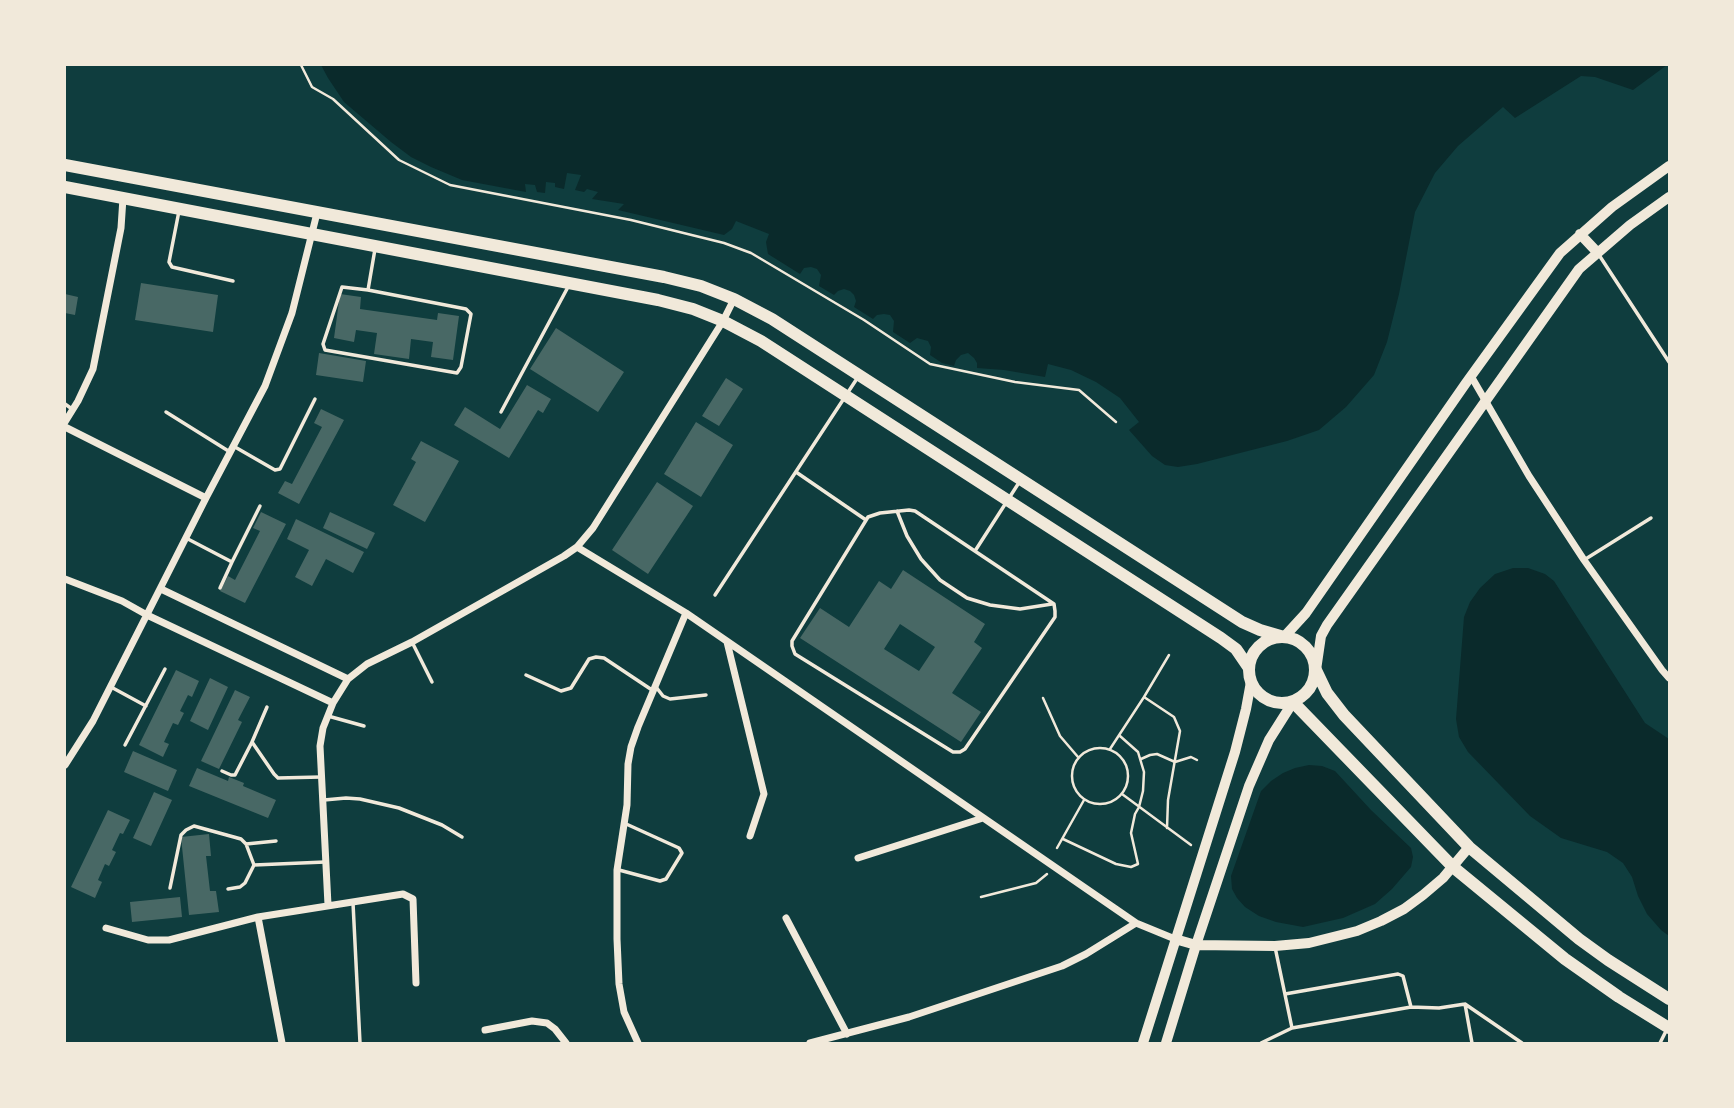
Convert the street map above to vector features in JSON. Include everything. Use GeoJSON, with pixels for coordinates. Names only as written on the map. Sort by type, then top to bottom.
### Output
{"type":"FeatureCollection","features":[{"type":"Feature","properties":{"kind":"main road"},"geometry":{"type":"LineString","coordinates":[[65,165],[664,277],[701,286],[734,299],[859,375],[1242,622],[1298,641],[1312,655],[1327,693],[1344,715],[1469,847],[1579,939],[1669,999]]}},
{"type":"Feature","properties":{"kind":"main road"},"geometry":{"type":"LineString","coordinates":[[1143,1043],[1235,752],[1246,709],[1252,656],[1260,645],[1271,639],[1284,637],[1306,613],[1560,253],[1612,207],[1669,166]]}},
{"type":"Feature","properties":{"kind":"main road"},"geometry":{"type":"LineString","coordinates":[[65,187],[570,282],[658,300],[693,309],[723,321],[761,341],[1232,645],[1241,654],[1258,692],[1268,700],[1280,704],[1293,702],[1310,689],[1323,631],[1579,269],[1630,225],[1669,197]]}},
{"type":"Feature","properties":{"kind":"main road"},"geometry":{"type":"LineString","coordinates":[[1580,234],[1597,252]]}},
{"type":"Feature","properties":{"kind":"main road"},"geometry":{"type":"LineString","coordinates":[[1293,702],[1453,867],[1565,959],[1669,1028]]}},
{"type":"Feature","properties":{"kind":"main road"},"geometry":{"type":"LineString","coordinates":[[1166,1043],[1255,769],[1269,740],[1293,702]]}},
{"type":"Feature","properties":{"kind":"main road"},"geometry":{"type":"LineString","coordinates":[[1175,939],[1196,946],[1275,946],[1331,938],[1381,921],[1404,909],[1453,867],[1469,847]]}},
{"type":"Feature","properties":{"kind":"street"},"geometry":{"type":"LineString","coordinates":[[122,198],[121,228],[93,369],[65,424],[206,498]]}},
{"type":"Feature","properties":{"kind":"street"},"geometry":{"type":"LineString","coordinates":[[65,765],[111,687],[265,386],[292,313],[317,212]]}},
{"type":"Feature","properties":{"kind":"street"},"geometry":{"type":"LineString","coordinates":[[328,905],[320,746],[323,728],[333,704],[348,679],[367,664],[412,642],[577,547],[593,527],[723,321],[734,299]]}},
{"type":"Feature","properties":{"kind":"street"},"geometry":{"type":"LineString","coordinates":[[1471,376],[1529,476],[1584,560],[1666,667],[1669,678]]}},
{"type":"Feature","properties":{"kind":"street"},"geometry":{"type":"LineString","coordinates":[[577,547],[686,613],[1136,923],[1175,939]]}},
{"type":"Feature","properties":{"kind":"street"},"geometry":{"type":"LineString","coordinates":[[65,579],[122,601],[333,704]]}},
{"type":"Feature","properties":{"kind":"street"},"geometry":{"type":"LineString","coordinates":[[161,589],[348,679]]}},
{"type":"Feature","properties":{"kind":"street"},"geometry":{"type":"LineString","coordinates":[[638,1043],[624,1012],[619,984],[617,939],[617,870],[628,792],[628,764],[631,747],[686,613]]}},
{"type":"Feature","properties":{"kind":"street"},"geometry":{"type":"LineString","coordinates":[[726,641],[764,794],[750,836]]}},
{"type":"Feature","properties":{"kind":"street"},"geometry":{"type":"LineString","coordinates":[[858,858],[983,818]]}},
{"type":"Feature","properties":{"kind":"street"},"geometry":{"type":"LineString","coordinates":[[106,928],[148,940],[169,940],[258,917],[403,894],[413,899],[416,983]]}},
{"type":"Feature","properties":{"kind":"street"},"geometry":{"type":"LineString","coordinates":[[258,917],[282,1043]]}},
{"type":"Feature","properties":{"kind":"street"},"geometry":{"type":"LineString","coordinates":[[786,918],[847,1034]]}},
{"type":"Feature","properties":{"kind":"street"},"geometry":{"type":"LineString","coordinates":[[816,1042],[899,1020],[1062,966],[1136,923]]}},
{"type":"Feature","properties":{"kind":"street"},"geometry":{"type":"LineString","coordinates":[[485,1030],[532,1021],[547,1023],[566,1043]]}},
{"type":"Feature","properties":{"kind":"lane"},"geometry":{"type":"LineString","coordinates":[[179,209],[169,262],[172,267],[233,281]]}},
{"type":"Feature","properties":{"kind":"lane"},"geometry":{"type":"LineString","coordinates":[[368,290],[375,247]]}},
{"type":"Feature","properties":{"kind":"lane"},"geometry":{"type":"LineString","coordinates":[[1597,252],[1669,362]]}},
{"type":"Feature","properties":{"kind":"lane"},"geometry":{"type":"LineString","coordinates":[[501,412],[570,282]]}},
{"type":"Feature","properties":{"kind":"lane"},"geometry":{"type":"LineString","coordinates":[[342,287],[368,290],[466,309],[471,314],[461,368],[457,373],[325,350],[323,344],[342,287]]}},
{"type":"Feature","properties":{"kind":"lane"},"geometry":{"type":"LineString","coordinates":[[715,595],[859,375]]}},
{"type":"Feature","properties":{"kind":"lane"},"geometry":{"type":"LineString","coordinates":[[166,412],[275,470],[279,469],[316,399]]}},
{"type":"Feature","properties":{"kind":"lane"},"geometry":{"type":"LineString","coordinates":[[65,404],[72,409]]}},
{"type":"Feature","properties":{"kind":"lane"},"geometry":{"type":"LineString","coordinates":[[796,472],[866,520]]}},
{"type":"Feature","properties":{"kind":"lane"},"geometry":{"type":"LineString","coordinates":[[975,551],[1021,480]]}},
{"type":"Feature","properties":{"kind":"lane"},"geometry":{"type":"LineString","coordinates":[[219,588],[260,506]]}},
{"type":"Feature","properties":{"kind":"lane"},"geometry":{"type":"LineString","coordinates":[[897,511],[907,536],[921,559],[940,580],[967,598],[990,606],[1020,608],[1054,604]]}},
{"type":"Feature","properties":{"kind":"lane"},"geometry":{"type":"LineString","coordinates":[[897,511],[915,511],[1054,604],[1055,617],[965,749],[960,752],[953,752],[795,654],[792,641],[866,520],[873,515],[897,511]]}},
{"type":"Feature","properties":{"kind":"lane"},"geometry":{"type":"LineString","coordinates":[[1584,560],[1650,518]]}},
{"type":"Feature","properties":{"kind":"lane"},"geometry":{"type":"LineString","coordinates":[[186,538],[232,562]]}},
{"type":"Feature","properties":{"kind":"lane"},"geometry":{"type":"LineString","coordinates":[[412,642],[432,682]]}},
{"type":"Feature","properties":{"kind":"lane"},"geometry":{"type":"LineString","coordinates":[[526,675],[561,691],[571,688],[589,659],[596,657],[604,658],[670,699],[706,695]]}},
{"type":"Feature","properties":{"kind":"lane"},"geometry":{"type":"LineString","coordinates":[[125,745],[165,669]]}},
{"type":"Feature","properties":{"kind":"lane"},"geometry":{"type":"LineString","coordinates":[[111,687],[146,706]]}},
{"type":"Feature","properties":{"kind":"lane"},"geometry":{"type":"LineString","coordinates":[[222,771],[235,775],[267,707]]}},
{"type":"Feature","properties":{"kind":"lane"},"geometry":{"type":"LineString","coordinates":[[328,716],[364,726]]}},
{"type":"Feature","properties":{"kind":"lane"},"geometry":{"type":"LineString","coordinates":[[252,742],[278,778],[321,777]]}},
{"type":"Feature","properties":{"kind":"lane"},"geometry":{"type":"LineString","coordinates":[[322,800],[360,799],[399,808],[442,825],[462,837]]}},
{"type":"Feature","properties":{"kind":"lane"},"geometry":{"type":"LineString","coordinates":[[617,870],[660,881],[666,879],[682,853],[679,848],[624,823]]}},
{"type":"Feature","properties":{"kind":"lane"},"geometry":{"type":"LineString","coordinates":[[170,888],[181,835],[194,826],[241,839],[246,844],[254,865],[245,883],[240,887],[228,889]]}},
{"type":"Feature","properties":{"kind":"lane"},"geometry":{"type":"LineString","coordinates":[[246,844],[276,841]]}},
{"type":"Feature","properties":{"kind":"lane"},"geometry":{"type":"LineString","coordinates":[[254,865],[325,862]]}},
{"type":"Feature","properties":{"kind":"lane"},"geometry":{"type":"LineString","coordinates":[[353,901],[360,1043]]}},
{"type":"Feature","properties":{"kind":"lane"},"geometry":{"type":"LineString","coordinates":[[1275,946],[1292,1028]]}},
{"type":"Feature","properties":{"kind":"lane"},"geometry":{"type":"LineString","coordinates":[[1285,994],[1398,974],[1403,976],[1411,1007]]}},
{"type":"Feature","properties":{"kind":"lane"},"geometry":{"type":"LineString","coordinates":[[1465,1004],[1472,1043]]}},
{"type":"Feature","properties":{"kind":"lane"},"geometry":{"type":"LineString","coordinates":[[1261,1043],[1292,1028],[1411,1007],[1439,1008],[1465,1004],[1522,1043]]}},
{"type":"Feature","properties":{"kind":"lane"},"geometry":{"type":"LineString","coordinates":[[1660,1043],[1669,1028]]}},
{"type":"Feature","properties":{"kind":"path"},"geometry":{"type":"LineString","coordinates":[[301,65],[312,87],[333,99],[399,160],[450,185],[631,220],[724,243],[751,253],[864,320],[930,364],[1016,382],[1079,390],[1116,422]]}},
{"type":"Feature","properties":{"kind":"path"},"geometry":{"type":"LineString","coordinates":[[1110,749],[1169,655]]}},
{"type":"Feature","properties":{"kind":"path"},"geometry":{"type":"LineString","coordinates":[[1144,697],[1174,717],[1180,731],[1168,800],[1167,828]]}},
{"type":"Feature","properties":{"kind":"path"},"geometry":{"type":"LineString","coordinates":[[1043,698],[1060,736],[1078,757]]}},
{"type":"Feature","properties":{"kind":"path"},"geometry":{"type":"LineString","coordinates":[[1063,839],[1116,864],[1131,867],[1138,864],[1131,833],[1143,791],[1144,772],[1138,752],[1120,736]]}},
{"type":"Feature","properties":{"kind":"path"},"geometry":{"type":"LineString","coordinates":[[1095,748],[1110,749],[1121,757],[1127,768],[1127,782],[1122,794],[1106,803],[1084,800],[1077,793],[1072,780],[1072,770],[1078,757],[1095,748]]}},
{"type":"Feature","properties":{"kind":"path"},"geometry":{"type":"LineString","coordinates":[[1141,759],[1157,754],[1175,762],[1191,757],[1197,760]]}},
{"type":"Feature","properties":{"kind":"path"},"geometry":{"type":"LineString","coordinates":[[1122,794],[1203,852]]}},
{"type":"Feature","properties":{"kind":"path"},"geometry":{"type":"LineString","coordinates":[[1057,848],[1084,800]]}},
{"type":"Feature","properties":{"kind":"path"},"geometry":{"type":"LineString","coordinates":[[981,897],[1036,883],[1054,866]]}},
{"type":"Feature","properties":{"kind":"water"},"geometry":{"type":"Polygon","coordinates":[[[321,65],[1667,65],[1633,90],[1595,77],[1581,76],[1515,118],[1503,107],[1458,146],[1435,173],[1415,212],[1387,342],[1374,375],[1346,407],[1319,430],[1287,441],[1178,467],[1165,465],[1152,456],[1129,430],[1139,422],[1120,398],[1096,382],[1071,370],[1048,364],[1045,377],[977,368],[974,358],[968,353],[961,355],[954,366],[942,363],[930,355],[931,347],[928,341],[917,338],[910,343],[893,332],[894,321],[890,315],[877,315],[873,319],[854,307],[856,301],[850,291],[844,289],[834,295],[819,286],[821,275],[817,269],[804,268],[800,274],[768,254],[766,242],[769,234],[736,221],[732,229],[724,235],[618,210],[624,204],[592,199],[598,192],[575,190],[581,175],[567,173],[564,189],[555,187],[555,183],[546,182],[545,193],[537,192],[535,185],[525,184],[526,192],[462,180],[431,167],[411,157],[344,102],[321,65]]]}},
{"type":"Feature","properties":{"kind":"water"},"geometry":{"type":"Polygon","coordinates":[[[1513,568],[1528,568],[1545,574],[1554,581],[1645,723],[1669,739],[1669,936],[1647,914],[1632,877],[1623,863],[1607,852],[1561,838],[1530,816],[1468,752],[1459,737],[1456,719],[1464,617],[1480,588],[1495,574],[1513,568]]]}},
{"type":"Feature","properties":{"kind":"water"},"geometry":{"type":"Polygon","coordinates":[[[1309,765],[1335,771],[1411,848],[1413,857],[1411,867],[1375,904],[1343,918],[1303,927],[1276,922],[1245,907],[1232,889],[1231,876],[1261,791],[1283,773],[1309,765]]]}},
{"type":"Feature","properties":{"kind":"building"},"geometry":{"type":"Polygon","coordinates":[[[141,283],[218,295],[213,332],[135,320],[141,283]]]}},
{"type":"Feature","properties":{"kind":"building"},"geometry":{"type":"Polygon","coordinates":[[[65,294],[78,297],[75,315],[65,313],[65,294]]]}},
{"type":"Feature","properties":{"kind":"building"},"geometry":{"type":"Polygon","coordinates":[[[340,294],[361,297],[360,309],[437,320],[438,313],[459,316],[453,360],[431,357],[433,342],[411,339],[409,359],[374,354],[377,333],[356,330],[354,342],[334,338],[340,294]]]}},
{"type":"Feature","properties":{"kind":"building"},"geometry":{"type":"Polygon","coordinates":[[[556,328],[624,372],[598,412],[530,369],[556,328]]]}},
{"type":"Feature","properties":{"kind":"building"},"geometry":{"type":"Polygon","coordinates":[[[319,353],[366,361],[363,382],[316,375],[319,353]]]}},
{"type":"Feature","properties":{"kind":"building"},"geometry":{"type":"Polygon","coordinates":[[[726,378],[743,389],[719,426],[702,416],[726,378]]]}},
{"type":"Feature","properties":{"kind":"building"},"geometry":{"type":"Polygon","coordinates":[[[527,385],[551,399],[543,413],[538,410],[509,458],[454,425],[465,407],[500,429],[527,385]]]}},
{"type":"Feature","properties":{"kind":"building"},"geometry":{"type":"Polygon","coordinates":[[[321,409],[344,420],[299,504],[278,493],[285,481],[292,484],[322,427],[314,423],[321,409]]]}},
{"type":"Feature","properties":{"kind":"building"},"geometry":{"type":"Polygon","coordinates":[[[696,422],[733,445],[701,497],[664,474],[696,422]]]}},
{"type":"Feature","properties":{"kind":"building"},"geometry":{"type":"Polygon","coordinates":[[[421,441],[459,461],[425,522],[393,505],[416,462],[411,459],[421,441]]]}},
{"type":"Feature","properties":{"kind":"building"},"geometry":{"type":"Polygon","coordinates":[[[657,482],[693,506],[648,574],[612,550],[657,482]]]}},
{"type":"Feature","properties":{"kind":"building"},"geometry":{"type":"Polygon","coordinates":[[[261,512],[286,524],[245,603],[220,591],[228,576],[235,580],[260,531],[253,528],[261,512]]]}},
{"type":"Feature","properties":{"kind":"building"},"geometry":{"type":"Polygon","coordinates":[[[330,512],[375,533],[367,549],[323,528],[330,512]]]}},
{"type":"Feature","properties":{"kind":"building"},"geometry":{"type":"Polygon","coordinates":[[[296,519],[364,552],[353,573],[326,559],[312,586],[295,577],[309,550],[287,539],[296,519]]]}},
{"type":"Feature","properties":{"kind":"building"},"geometry":{"type":"Polygon","coordinates":[[[903,570],[985,624],[974,642],[982,648],[952,693],[981,712],[961,742],[800,638],[820,608],[849,627],[879,581],[891,589],[903,570]],[[900,624],[884,649],[919,671],[935,647],[900,624]]]}},
{"type":"Feature","properties":{"kind":"building"},"geometry":{"type":"Polygon","coordinates":[[[176,670],[199,681],[192,697],[188,695],[180,711],[184,713],[178,725],[173,723],[164,742],[169,744],[163,757],[139,745],[176,670]]]}},
{"type":"Feature","properties":{"kind":"building"},"geometry":{"type":"Polygon","coordinates":[[[210,678],[228,687],[208,730],[190,721],[210,678]]]}},
{"type":"Feature","properties":{"kind":"building"},"geometry":{"type":"Polygon","coordinates":[[[235,690],[250,697],[238,720],[242,722],[219,769],[201,761],[235,690]]]}},
{"type":"Feature","properties":{"kind":"building"},"geometry":{"type":"Polygon","coordinates":[[[133,751],[177,770],[168,791],[124,772],[133,751]]]}},
{"type":"Feature","properties":{"kind":"building"},"geometry":{"type":"Polygon","coordinates":[[[197,768],[228,781],[229,777],[244,783],[243,786],[276,800],[268,818],[189,786],[197,768]]]}},
{"type":"Feature","properties":{"kind":"building"},"geometry":{"type":"Polygon","coordinates":[[[154,792],[172,800],[151,846],[133,838],[154,792]]]}},
{"type":"Feature","properties":{"kind":"building"},"geometry":{"type":"Polygon","coordinates":[[[108,810],[130,820],[112,850],[116,852],[109,866],[105,864],[98,880],[102,882],[95,898],[71,887],[108,810]]]}},
{"type":"Feature","properties":{"kind":"building"},"geometry":{"type":"Polygon","coordinates":[[[209,834],[211,856],[206,856],[210,891],[216,891],[219,912],[189,915],[181,837],[209,834]]]}},
{"type":"Feature","properties":{"kind":"building"},"geometry":{"type":"Polygon","coordinates":[[[180,897],[182,917],[132,922],[130,902],[180,897]]]}}]}
